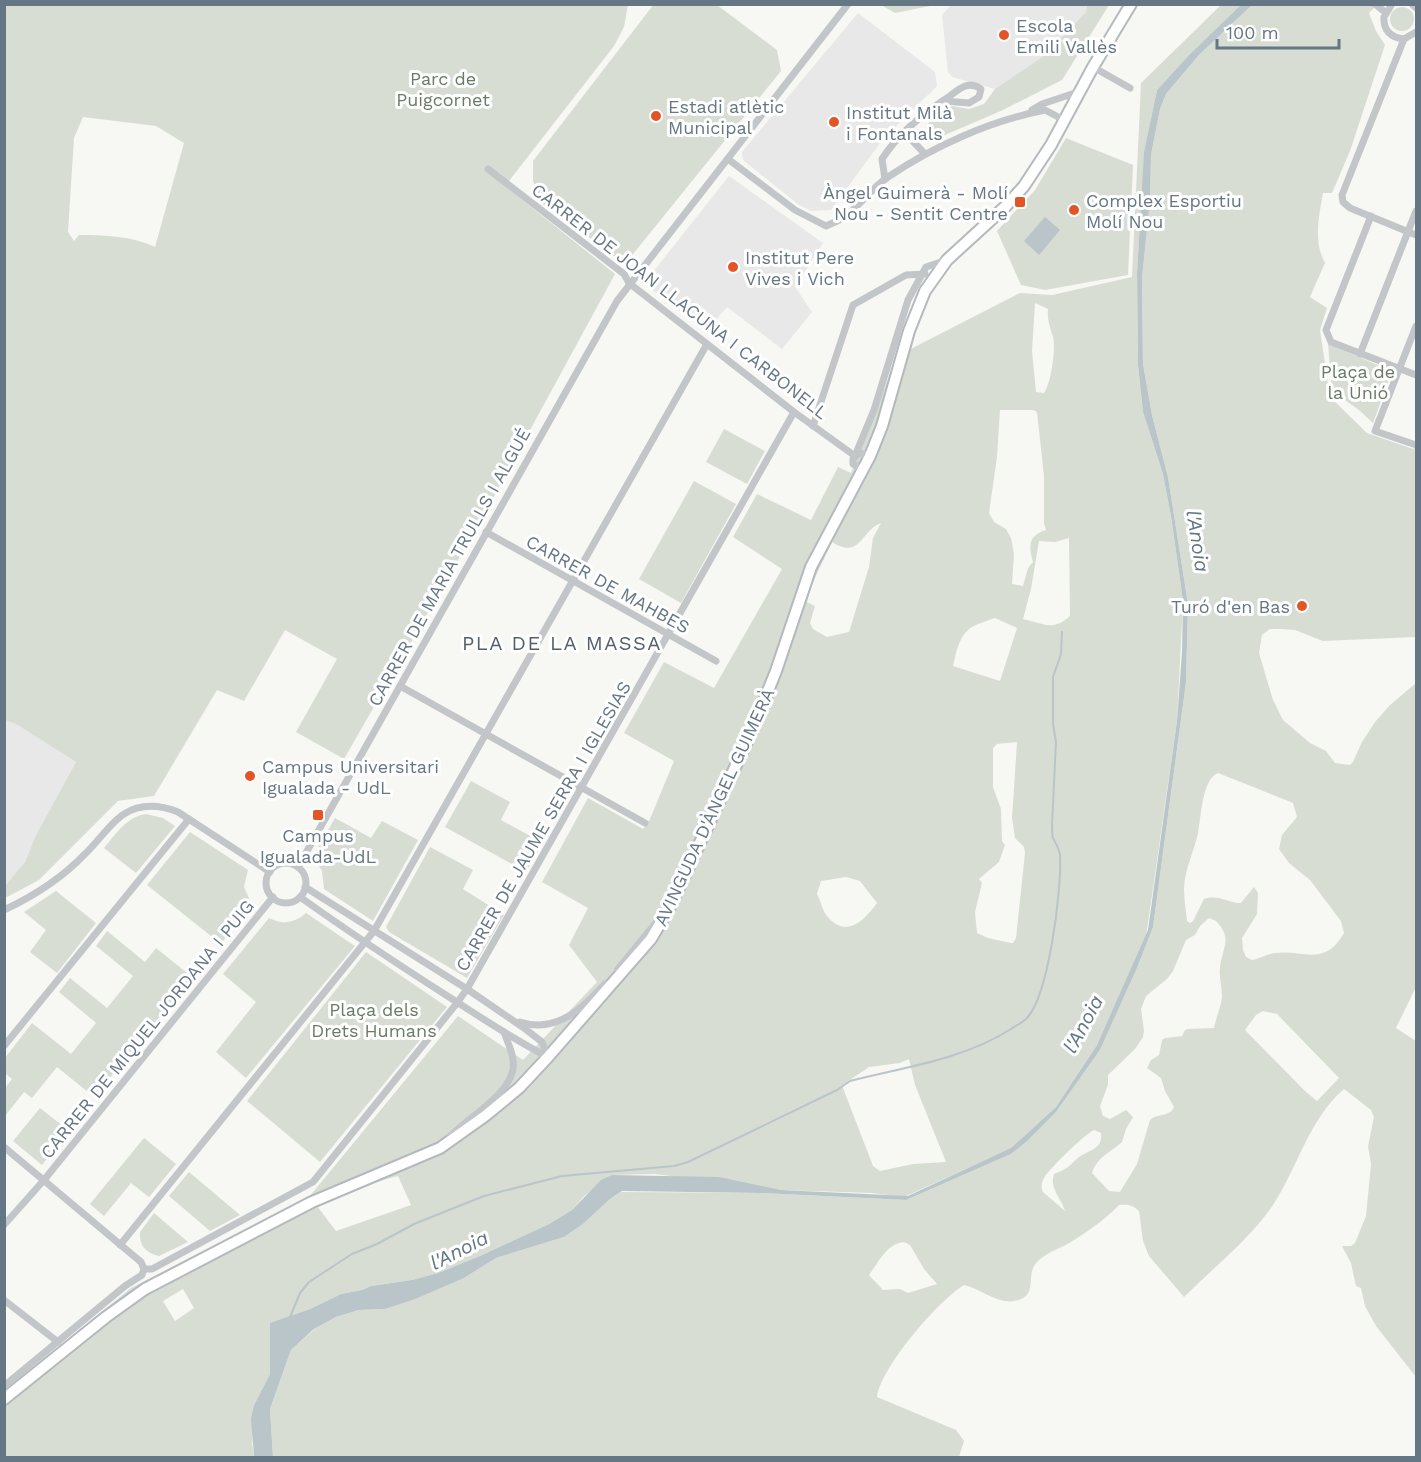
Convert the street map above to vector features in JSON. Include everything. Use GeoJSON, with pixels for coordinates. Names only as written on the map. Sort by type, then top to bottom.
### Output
{"type":"FeatureCollection","features":[{"type":"Feature","properties":{"kind":"street","name":"CARRER DE MARIA TRULLS I ALGUÉ"},"geometry":{"type":"LineString","coordinates":[[298,867],[617,301],[848,4]]}},
{"type":"Feature","properties":{"kind":"street","name":"AVINGUDA D'ÀNGEL GUIMERÀ"},"geometry":{"type":"LineString","coordinates":[[4,1399],[106,1317],[145,1289],[312,1202],[440,1148],[510,1095],[548,1057],[651,939],[671,905],[764,701],[811,567],[863,470],[861,455],[882,426],[909,331],[928,276],[1016,196],[1039,165],[1078,92],[1131,4]]}},
{"type":"Feature","properties":{"kind":"street"},"geometry":{"type":"LineString","coordinates":[[1375,4],[1385,12]]}},
{"type":"Feature","properties":{"kind":"street"},"geometry":{"type":"LineString","coordinates":[[1392,4],[1385,12],[1384,22],[1387,31],[1392,36],[1404,39],[1416,33]]}},
{"type":"Feature","properties":{"kind":"street"},"geometry":{"type":"LineString","coordinates":[[1404,39],[1342,195],[1343,202],[1350,208],[1416,235]]}},
{"type":"Feature","properties":{"kind":"street"},"geometry":{"type":"LineString","coordinates":[[1093,67],[1130,88]]}},
{"type":"Feature","properties":{"kind":"street"},"geometry":{"type":"LineString","coordinates":[[885,179],[882,159],[894,141],[928,111],[960,88],[974,85],[981,89],[979,97],[971,103],[944,100]]}},
{"type":"Feature","properties":{"kind":"street"},"geometry":{"type":"LineString","coordinates":[[728,159],[795,210],[826,226],[846,216],[885,179],[925,154],[1024,114],[1042,104],[1078,92]]}},
{"type":"Feature","properties":{"kind":"street"},"geometry":{"type":"LineString","coordinates":[[1024,114],[1045,110],[1064,120]]}},
{"type":"Feature","properties":{"kind":"street"},"geometry":{"type":"LineString","coordinates":[[904,132],[925,154]]}},
{"type":"Feature","properties":{"kind":"street","name":"CARRER DE JOAN LLACUNA I CARBONELL"},"geometry":{"type":"LineString","coordinates":[[488,169],[624,274],[629,283],[794,412],[861,455]]}},
{"type":"Feature","properties":{"kind":"street"},"geometry":{"type":"LineString","coordinates":[[1360,354],[1416,211]]}},
{"type":"Feature","properties":{"kind":"street"},"geometry":{"type":"LineString","coordinates":[[1371,216],[1326,330],[1331,342],[1416,375]]}},
{"type":"Feature","properties":{"kind":"street"},"geometry":{"type":"LineString","coordinates":[[813,426],[853,305],[906,275],[928,276]]}},
{"type":"Feature","properties":{"kind":"street"},"geometry":{"type":"LineString","coordinates":[[1416,326],[1375,431],[1416,446]]}},
{"type":"Feature","properties":{"kind":"street"},"geometry":{"type":"LineString","coordinates":[[120,1245],[374,931],[707,344]]}},
{"type":"Feature","properties":{"kind":"street","name":"CARRER DE JAUME SERRA I IGLESIAS"},"geometry":{"type":"LineString","coordinates":[[144,1269],[152,1269],[313,1182],[457,1003],[582,788],[794,412]]}},
{"type":"Feature","properties":{"kind":"street","name":"CARRER DE MAHBES"},"geometry":{"type":"LineString","coordinates":[[486,532],[716,661]]}},
{"type":"Feature","properties":{"kind":"street"},"geometry":{"type":"LineString","coordinates":[[400,686],[645,823]]}},
{"type":"Feature","properties":{"kind":"street"},"geometry":{"type":"LineString","coordinates":[[4,910],[37,893],[63,874],[84,856],[123,814],[145,805],[166,807],[189,819],[270,872]]}},
{"type":"Feature","properties":{"kind":"street"},"geometry":{"type":"LineString","coordinates":[[4,1046],[189,819]]}},
{"type":"Feature","properties":{"kind":"street"},"geometry":{"type":"LineString","coordinates":[[291,863],[298,867],[305,876],[305,887],[300,897],[286,902],[273,897],[267,885],[270,872],[275,866],[291,863]]}},
{"type":"Feature","properties":{"kind":"street"},"geometry":{"type":"LineString","coordinates":[[305,887],[512,1020],[542,1042],[548,1057]]}},
{"type":"Feature","properties":{"kind":"street","name":"CARRER DE MIQUEL JORDANA I PUIG"},"geometry":{"type":"LineString","coordinates":[[4,1225],[44,1180],[273,897]]}},
{"type":"Feature","properties":{"kind":"street"},"geometry":{"type":"LineString","coordinates":[[300,897],[457,1003],[548,1057]]}},
{"type":"Feature","properties":{"kind":"street"},"geometry":{"type":"LineString","coordinates":[[512,1020],[529,1025],[546,1024],[580,1011],[610,979],[671,905]]}},
{"type":"Feature","properties":{"kind":"street"},"geometry":{"type":"LineString","coordinates":[[440,1148],[456,1130],[477,1115],[506,1084],[513,1069],[512,1052],[504,1032]]}},
{"type":"Feature","properties":{"kind":"street"},"geometry":{"type":"LineString","coordinates":[[4,1147],[141,1262],[144,1269],[142,1275],[125,1286],[4,1386]]}},
{"type":"Feature","properties":{"kind":"street"},"geometry":{"type":"LineString","coordinates":[[4,1300],[58,1342]]}},
{"type":"Feature","properties":{"kind":"shaded area"},"geometry":{"type":"Polygon","coordinates":[[[1242,4],[1252,5],[1199,55],[1166,94],[1160,109],[1151,155],[1150,201],[1142,278],[1143,364],[1152,415],[1168,477],[1188,604],[1186,682],[1153,927],[1100,1050],[1056,1112],[1011,1154],[906,1200],[760,1193],[622,1191],[564,1237],[496,1258],[464,1278],[415,1299],[385,1309],[359,1310],[336,1317],[314,1329],[291,1350],[270,1409],[273,1457],[254,1457],[251,1419],[254,1405],[270,1374],[270,1323],[310,1309],[341,1294],[438,1273],[480,1256],[549,1224],[572,1210],[601,1180],[612,1175],[719,1177],[781,1190],[908,1196],[1011,1148],[1056,1107],[1097,1045],[1148,930],[1177,721],[1183,601],[1163,474],[1143,412],[1138,365],[1137,274],[1144,152],[1157,90],[1189,55],[1242,4]]]}},
{"type":"Feature","properties":{"kind":"shaded area","name":"Escola Emili Vallès"},"geometry":{"type":"Polygon","coordinates":[[[951,5],[1087,5],[1086,12],[1045,55],[995,89],[952,77],[948,72],[942,15],[951,5]]]}},
{"type":"Feature","properties":{"kind":"shaded area","name":"Institut Milà i Fontanals"},"geometry":{"type":"Polygon","coordinates":[[[858,13],[935,72],[937,86],[883,139],[831,210],[811,211],[799,205],[743,160],[742,152],[858,13]]]}},
{"type":"Feature","properties":{"kind":"shaded area","name":"Institut Pere Vives i Vich"},"geometry":{"type":"Polygon","coordinates":[[[729,176],[823,243],[795,287],[812,312],[782,349],[727,307],[706,331],[651,289],[649,277],[729,176]]]}},
{"type":"Feature","properties":{"kind":"shaded area"},"geometry":{"type":"Polygon","coordinates":[[[1045,217],[1060,230],[1039,255],[1024,241],[1045,217]]]}},
{"type":"Feature","properties":{"kind":"shaded area"},"geometry":{"type":"Polygon","coordinates":[[[5,720],[16,724],[76,762],[36,835],[25,862],[5,886],[5,720]]]}},
{"type":"Feature","properties":{"kind":"green space","name":"Estadi atlètic Municipal"},"geometry":{"type":"Polygon","coordinates":[[[654,4],[717,5],[777,50],[781,71],[625,264],[542,203],[533,181],[533,161],[654,4]]]}},
{"type":"Feature","properties":{"kind":"green space"},"geometry":{"type":"Polygon","coordinates":[[[881,4],[935,5],[895,13],[881,4]]]}},
{"type":"Feature","properties":{"kind":"green space","name":"Parc de Puigcornet"},"geometry":{"type":"Polygon","coordinates":[[[5,5],[628,5],[624,27],[614,46],[505,186],[615,274],[480,522],[344,759],[296,732],[337,659],[285,630],[244,701],[217,690],[154,796],[118,801],[39,880],[5,898],[5,886],[25,862],[36,835],[76,762],[16,724],[5,720],[5,5]],[[83,117],[74,138],[68,232],[74,241],[79,235],[108,236],[137,240],[155,247],[184,143],[156,126],[83,117]]]}},
{"type":"Feature","properties":{"kind":"green space"},"geometry":{"type":"Polygon","coordinates":[[[1087,5],[1109,5],[1062,80],[1003,110],[931,141],[924,136],[927,126],[938,115],[952,106],[969,109],[984,104],[995,89],[1045,55],[1086,12],[1087,5]]]}},
{"type":"Feature","properties":{"kind":"green space"},"geometry":{"type":"Polygon","coordinates":[[[1221,5],[1242,5],[1189,55],[1157,90],[1145,148],[1137,274],[1138,365],[1143,412],[1163,474],[1183,601],[1177,721],[1146,937],[1097,1045],[1056,1107],[1010,1149],[904,1197],[872,1193],[781,1190],[655,1174],[612,1175],[584,1196],[572,1210],[549,1224],[480,1256],[438,1273],[341,1294],[290,1316],[270,1374],[254,1405],[252,1443],[254,1457],[5,1458],[5,1392],[131,1288],[309,1197],[458,1016],[523,1060],[597,982],[569,945],[588,908],[542,882],[588,798],[643,829],[650,819],[674,761],[624,733],[664,662],[714,688],[782,569],[733,537],[757,494],[811,520],[838,467],[851,473],[897,356],[1020,293],[1052,295],[1132,277],[1141,83],[1221,5]],[[1035,303],[1032,351],[1036,392],[1044,393],[1047,388],[1054,349],[1048,309],[1035,303]],[[1000,410],[997,457],[989,513],[994,522],[1006,529],[1011,538],[1014,554],[1012,584],[1023,586],[1028,568],[1033,562],[1031,541],[1040,532],[1046,530],[1044,476],[1037,412],[1033,410],[1000,410]],[[881,523],[855,546],[849,548],[832,542],[812,584],[807,602],[815,606],[810,623],[813,629],[827,637],[849,632],[869,567],[873,538],[881,523]],[[1069,538],[1055,542],[1039,541],[1031,589],[1023,619],[1052,625],[1070,616],[1069,538]],[[995,618],[972,627],[964,635],[959,645],[953,666],[1000,681],[1017,628],[995,618]],[[1017,742],[997,744],[993,748],[993,787],[1001,809],[1002,841],[1005,845],[999,862],[979,879],[982,883],[975,912],[977,933],[988,938],[1013,943],[1016,938],[1025,853],[1024,847],[1015,838],[1012,818],[1017,742]],[[846,877],[821,881],[817,894],[827,916],[841,926],[854,925],[877,903],[860,881],[846,877]],[[909,1059],[900,1063],[869,1067],[844,1084],[843,1088],[873,1166],[880,1171],[913,1164],[946,1162],[915,1085],[909,1059]],[[398,1176],[365,1185],[317,1206],[336,1231],[411,1205],[398,1176]],[[183,1289],[163,1301],[175,1321],[194,1308],[183,1289]]]}},
{"type":"Feature","properties":{"kind":"green space"},"geometry":{"type":"Polygon","coordinates":[[[1252,5],[1377,5],[1369,13],[1385,45],[1350,151],[1332,193],[1323,193],[1318,237],[1325,263],[1310,297],[1327,308],[1320,330],[1330,397],[1367,433],[1413,449],[1416,447],[1416,637],[1323,641],[1295,630],[1270,629],[1262,635],[1259,653],[1273,700],[1283,720],[1310,743],[1326,751],[1335,763],[1350,765],[1375,722],[1390,705],[1416,683],[1416,987],[1396,1028],[1416,1041],[1416,1377],[1376,1326],[1365,1306],[1361,1288],[1356,1286],[1351,1263],[1342,1246],[1351,1246],[1355,1243],[1366,1216],[1371,1164],[1368,1146],[1374,1117],[1371,1110],[1344,1089],[1322,1114],[1282,1190],[1264,1218],[1184,1297],[1149,1256],[1143,1241],[1139,1211],[1132,1206],[1119,1205],[1083,1234],[1039,1260],[1032,1271],[1029,1292],[1021,1299],[999,1300],[964,1285],[940,1305],[900,1352],[881,1384],[877,1397],[956,1430],[964,1441],[959,1457],[273,1457],[270,1409],[291,1350],[316,1328],[336,1317],[359,1310],[385,1309],[464,1278],[496,1258],[564,1237],[621,1192],[760,1193],[906,1200],[1011,1154],[1056,1112],[1100,1050],[1153,927],[1186,682],[1188,604],[1168,477],[1152,415],[1143,364],[1142,278],[1150,201],[1151,155],[1160,109],[1166,94],[1199,55],[1252,5]],[[1218,773],[1205,791],[1198,833],[1185,881],[1187,921],[1190,923],[1193,921],[1204,899],[1218,898],[1241,903],[1254,887],[1258,893],[1257,914],[1242,938],[1246,957],[1252,960],[1285,952],[1312,955],[1329,950],[1344,933],[1341,921],[1310,880],[1289,863],[1279,849],[1282,835],[1297,817],[1293,803],[1218,773]],[[1209,918],[1200,926],[1195,935],[1186,940],[1173,971],[1167,979],[1146,996],[1141,1009],[1143,1037],[1135,1049],[1108,1075],[1108,1085],[1100,1106],[1103,1116],[1110,1119],[1126,1110],[1133,1117],[1122,1142],[1101,1159],[1092,1173],[1109,1191],[1120,1192],[1137,1164],[1150,1120],[1170,1112],[1174,1107],[1161,1078],[1147,1068],[1151,1060],[1159,1055],[1162,1040],[1182,1036],[1188,1029],[1214,1028],[1222,997],[1220,972],[1225,939],[1216,921],[1209,918]],[[1263,1011],[1256,1015],[1245,1030],[1317,1101],[1339,1078],[1277,1014],[1263,1011]],[[1094,1130],[1052,1168],[1042,1183],[1043,1192],[1065,1211],[1054,1189],[1054,1174],[1098,1146],[1101,1133],[1094,1130]],[[904,1242],[892,1246],[869,1275],[883,1290],[900,1289],[908,1293],[937,1284],[924,1269],[910,1245],[904,1242]]]}},
{"type":"Feature","properties":{"kind":"green space"},"geometry":{"type":"Polygon","coordinates":[[[1402,7],[1411,10],[1414,19],[1411,28],[1402,31],[1393,28],[1390,19],[1393,10],[1402,7]]]}},
{"type":"Feature","properties":{"kind":"green space","name":"Complex Esportiu Molí Nou"},"geometry":{"type":"Polygon","coordinates":[[[1066,138],[1133,165],[1128,275],[1045,290],[1021,285],[997,231],[1035,190],[1066,138]]]}},
{"type":"Feature","properties":{"kind":"green space","name":"Plaça de la Unió"},"geometry":{"type":"Polygon","coordinates":[[[1328,344],[1392,371],[1373,423],[1332,391],[1328,344]]]}},
{"type":"Feature","properties":{"kind":"green space"},"geometry":{"type":"Polygon","coordinates":[[[724,429],[765,451],[747,484],[706,462],[724,429]]]}},
{"type":"Feature","properties":{"kind":"green space"},"geometry":{"type":"Polygon","coordinates":[[[694,481],[736,504],[681,603],[639,579],[694,481]]]}},
{"type":"Feature","properties":{"kind":"green space"},"geometry":{"type":"Polygon","coordinates":[[[471,781],[510,802],[501,820],[543,843],[526,872],[445,827],[471,781]]]}},
{"type":"Feature","properties":{"kind":"green space"},"geometry":{"type":"Polygon","coordinates":[[[146,814],[163,818],[175,826],[136,873],[104,848],[127,822],[146,814]]]}},
{"type":"Feature","properties":{"kind":"green space"},"geometry":{"type":"Polygon","coordinates":[[[335,818],[371,838],[382,821],[418,840],[373,921],[324,889],[322,871],[313,856],[335,818]]]}},
{"type":"Feature","properties":{"kind":"green space"},"geometry":{"type":"Polygon","coordinates":[[[190,832],[248,870],[244,887],[251,903],[221,944],[147,885],[190,832]]]}},
{"type":"Feature","properties":{"kind":"green space"},"geometry":{"type":"Polygon","coordinates":[[[430,847],[473,870],[463,889],[504,915],[467,978],[389,932],[386,927],[430,847]]]}},
{"type":"Feature","properties":{"kind":"green space"},"geometry":{"type":"Polygon","coordinates":[[[56,891],[96,923],[57,973],[30,952],[46,930],[24,912],[56,891]]]}},
{"type":"Feature","properties":{"kind":"green space"},"geometry":{"type":"Polygon","coordinates":[[[306,913],[355,946],[246,1078],[216,1052],[256,1002],[223,974],[269,918],[279,922],[288,922],[306,913]]]}},
{"type":"Feature","properties":{"kind":"green space"},"geometry":{"type":"Polygon","coordinates":[[[107,931],[145,962],[156,948],[192,977],[94,1097],[57,1067],[32,1098],[24,1092],[5,1116],[5,1088],[12,1079],[5,1073],[5,1058],[32,1023],[71,1054],[96,1023],[59,992],[70,978],[107,1008],[133,976],[96,946],[107,931]]]}},
{"type":"Feature","properties":{"kind":"green space","name":"Plaça dels Drets Humans"},"geometry":{"type":"Polygon","coordinates":[[[366,952],[447,1007],[320,1162],[247,1101],[366,952]]]}},
{"type":"Feature","properties":{"kind":"green space"},"geometry":{"type":"Polygon","coordinates":[[[40,1108],[69,1131],[42,1165],[13,1141],[40,1108]]]}},
{"type":"Feature","properties":{"kind":"green space"},"geometry":{"type":"Polygon","coordinates":[[[144,1138],[176,1164],[149,1197],[131,1183],[104,1216],[90,1204],[144,1138]]]}},
{"type":"Feature","properties":{"kind":"green space"},"geometry":{"type":"Polygon","coordinates":[[[189,1172],[240,1215],[210,1231],[169,1196],[189,1172]]]}},
{"type":"Feature","properties":{"kind":"green space"},"geometry":{"type":"Polygon","coordinates":[[[154,1213],[188,1242],[159,1256],[147,1251],[142,1245],[140,1232],[154,1213]]]}},
{"type":"Feature","properties":{"kind":"waterway"},"geometry":{"type":"LineString","coordinates":[[290,1317],[300,1293],[309,1282],[352,1254],[377,1244],[414,1224],[484,1196],[562,1176],[674,1166],[688,1162],[837,1090],[850,1081],[912,1067],[973,1048],[992,1040],[1026,1019],[1034,1007],[1047,966],[1059,891],[1060,855],[1052,830],[1056,742],[1053,724],[1053,677],[1061,654],[1062,632]]}},
{"type":"Feature","properties":{"kind":"place","name":"Escola Emili Vallès"},"geometry":{"type":"Point","coordinates":[1004,35]}},
{"type":"Feature","properties":{"kind":"place","name":"Estadi atlètic Municipal"},"geometry":{"type":"Point","coordinates":[656,116]}},
{"type":"Feature","properties":{"kind":"place","name":"Institut Milà i Fontanals"},"geometry":{"type":"Point","coordinates":[834,122]}},
{"type":"Feature","properties":{"kind":"place","name":"Àngel Guimerà - Molí Nou - Sentit Centre"},"geometry":{"type":"Point","coordinates":[1020,202]}},
{"type":"Feature","properties":{"kind":"place","name":"Complex Esportiu Molí Nou"},"geometry":{"type":"Point","coordinates":[1074,210]}},
{"type":"Feature","properties":{"kind":"place","name":"Institut Pere Vives i Vich"},"geometry":{"type":"Point","coordinates":[733,267]}},
{"type":"Feature","properties":{"kind":"place","name":"Turó d'en Bas"},"geometry":{"type":"Point","coordinates":[1302,606]}},
{"type":"Feature","properties":{"kind":"place","name":"Campus Universitari Igualada - UdL"},"geometry":{"type":"Point","coordinates":[250,776]}},
{"type":"Feature","properties":{"kind":"place","name":"Campus Igualada-UdL"},"geometry":{"type":"Point","coordinates":[318,815]}},
{"type":"Feature","properties":{"kind":"district","name":"PLA DE LA MASSA"},"geometry":{"type":"Point","coordinates":[562,643]}},
{"type":"Feature","properties":{"kind":"water label","name":"l'Anoia"},"geometry":{"type":"Point","coordinates":[1198,541]}},
{"type":"Feature","properties":{"kind":"water label","name":"l'Anoia"},"geometry":{"type":"Point","coordinates":[1083,1024]}},
{"type":"Feature","properties":{"kind":"water label","name":"l'Anoia"},"geometry":{"type":"Point","coordinates":[459,1250]}}]}
